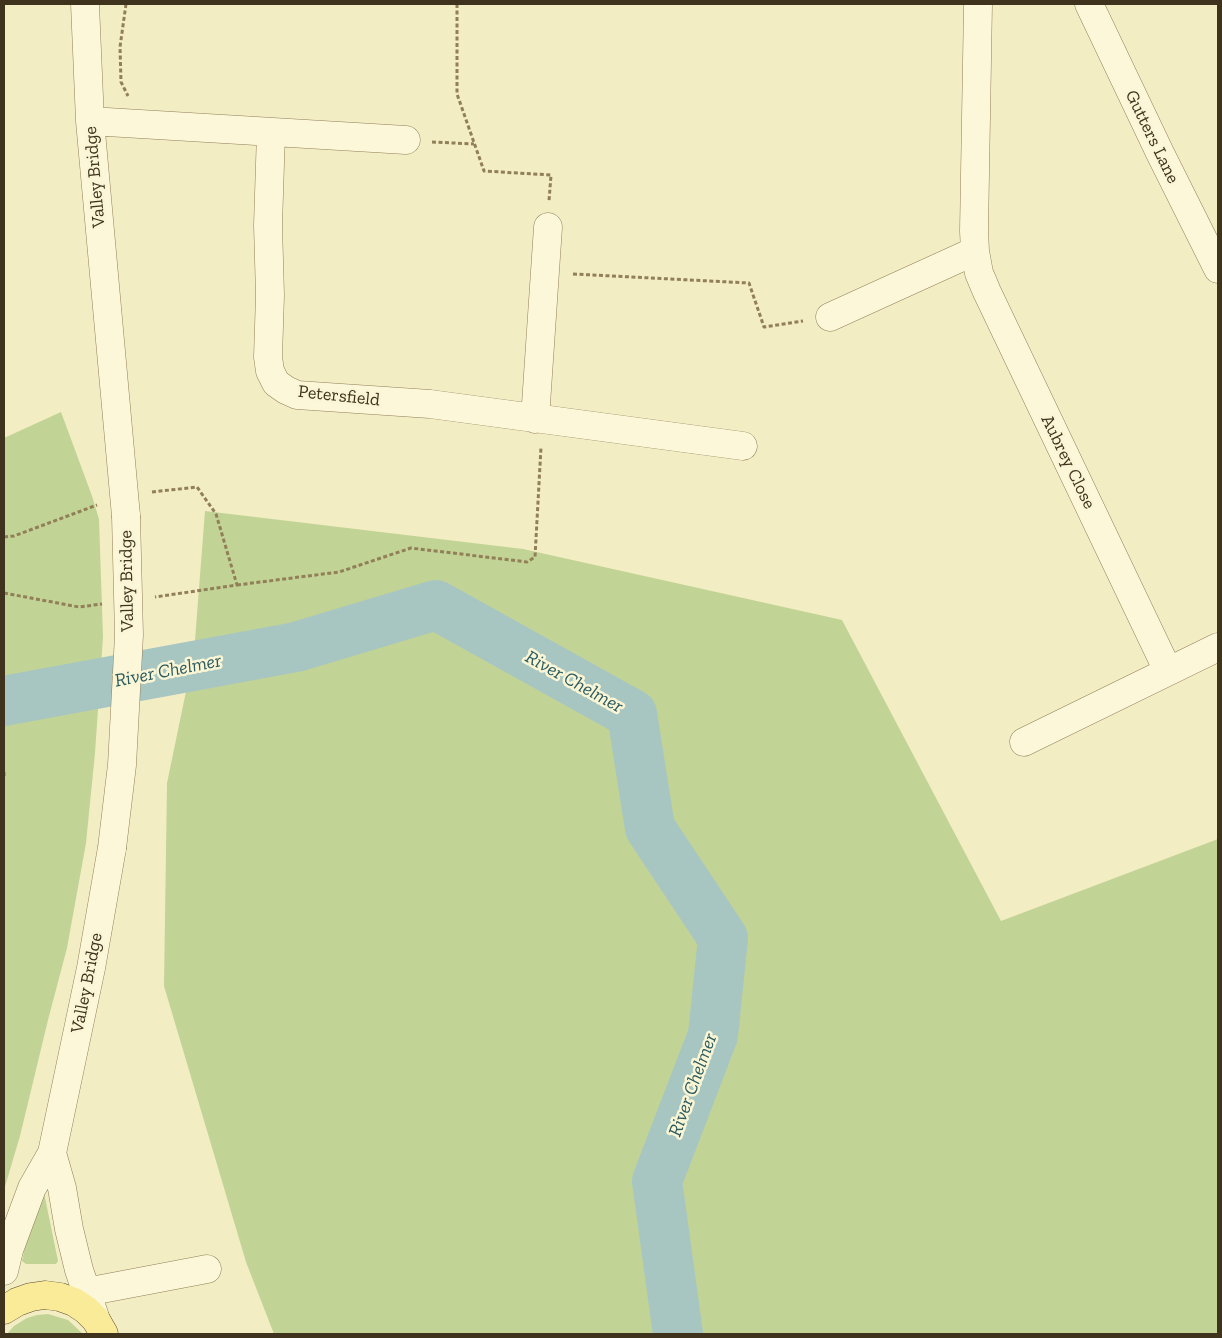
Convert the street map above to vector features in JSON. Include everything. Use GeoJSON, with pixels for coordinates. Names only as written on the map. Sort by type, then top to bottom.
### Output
{"type":"FeatureCollection","features":[{"type":"Feature","properties":{"kind":"main road"},"geometry":{"type":"LineString","coordinates":[[4,1310],[24,1299],[52,1296],[74,1302],[86,1310],[102,1329]]}},
{"type":"Feature","properties":{"kind":"street","name":"Valley Bridge"},"geometry":{"type":"LineString","coordinates":[[4,1271],[9,1250],[32,1188],[52,1153],[91,968],[112,848],[122,765],[129,635],[125,506],[90,122],[85,4]]}},
{"type":"Feature","properties":{"kind":"street","name":"Aubrey Close"},"geometry":{"type":"LineString","coordinates":[[978,4],[975,251],[979,272],[1168,671]]}},
{"type":"Feature","properties":{"kind":"street","name":"Gutters Lane"},"geometry":{"type":"LineString","coordinates":[[1089,4],[1218,269]]}},
{"type":"Feature","properties":{"kind":"street"},"geometry":{"type":"LineString","coordinates":[[90,122],[406,140]]}},
{"type":"Feature","properties":{"kind":"street","name":"Petersfield"},"geometry":{"type":"LineString","coordinates":[[271,133],[268,225],[270,295],[268,357],[270,371],[276,383],[286,390],[297,395],[430,404],[743,446]]}},
{"type":"Feature","properties":{"kind":"street"},"geometry":{"type":"LineString","coordinates":[[536,419],[548,227]]}},
{"type":"Feature","properties":{"kind":"street"},"geometry":{"type":"LineString","coordinates":[[830,317],[975,251]]}},
{"type":"Feature","properties":{"kind":"street"},"geometry":{"type":"LineString","coordinates":[[1024,742],[1218,647]]}},
{"type":"Feature","properties":{"kind":"street","name":"Valley Bridge"},"geometry":{"type":"LineString","coordinates":[[52,1153],[62,1188],[69,1229],[86,1292],[102,1329]]}},
{"type":"Feature","properties":{"kind":"street"},"geometry":{"type":"LineString","coordinates":[[86,1292],[207,1269]]}},
{"type":"Feature","properties":{"kind":"path"},"geometry":{"type":"LineString","coordinates":[[126,4],[120,48],[121,82],[130,102],[128,124]]}},
{"type":"Feature","properties":{"kind":"path"},"geometry":{"type":"LineString","coordinates":[[457,4],[457,94],[484,171],[551,175],[548,227]]}},
{"type":"Feature","properties":{"kind":"path"},"geometry":{"type":"LineString","coordinates":[[406,140],[474,144]]}},
{"type":"Feature","properties":{"kind":"path"},"geometry":{"type":"LineString","coordinates":[[545,272],[749,283],[764,327],[830,317]]}},
{"type":"Feature","properties":{"kind":"path"},"geometry":{"type":"LineString","coordinates":[[237,585],[339,572],[411,548],[527,562],[536,557],[541,439],[536,419]]}},
{"type":"Feature","properties":{"kind":"path"},"geometry":{"type":"LineString","coordinates":[[4,537],[14,536],[125,506]]}},
{"type":"Feature","properties":{"kind":"green space"},"geometry":{"type":"Polygon","coordinates":[[[61,412],[99,519],[103,637],[95,753],[86,843],[67,948],[20,1136],[4,1190],[4,438],[61,412]]]}},
{"type":"Feature","properties":{"kind":"green space"},"geometry":{"type":"Polygon","coordinates":[[[205,511],[523,549],[842,620],[1001,921],[1218,839],[1218,1334],[274,1334],[246,1262],[164,986],[167,783],[194,653],[205,511]]]}},
{"type":"Feature","properties":{"kind":"green space"},"geometry":{"type":"Polygon","coordinates":[[[38,1188],[43,1188],[58,1261],[56,1264],[26,1264],[22,1261],[38,1188]]]}},
{"type":"Feature","properties":{"kind":"green space"},"geometry":{"type":"Polygon","coordinates":[[[48,1314],[68,1320],[83,1334],[7,1334],[14,1326],[27,1318],[48,1314]]]}},
{"type":"Feature","properties":{"kind":"water"},"geometry":{"type":"Polygon","coordinates":[[[155,657],[153,690],[4,723],[4,687],[155,657]]]}},
{"type":"Feature","properties":{"kind":"pier"},"geometry":{"type":"Polygon","coordinates":[[[155,654],[153,693],[98,704],[101,667],[155,654]]]}},
{"type":"Feature","properties":{"kind":"waterway","name":"River Chelmer"},"geometry":{"type":"LineString","coordinates":[[4,701],[296,647],[436,605],[632,714],[650,828],[723,938],[713,1035],[657,1181],[678,1334]]}}]}
